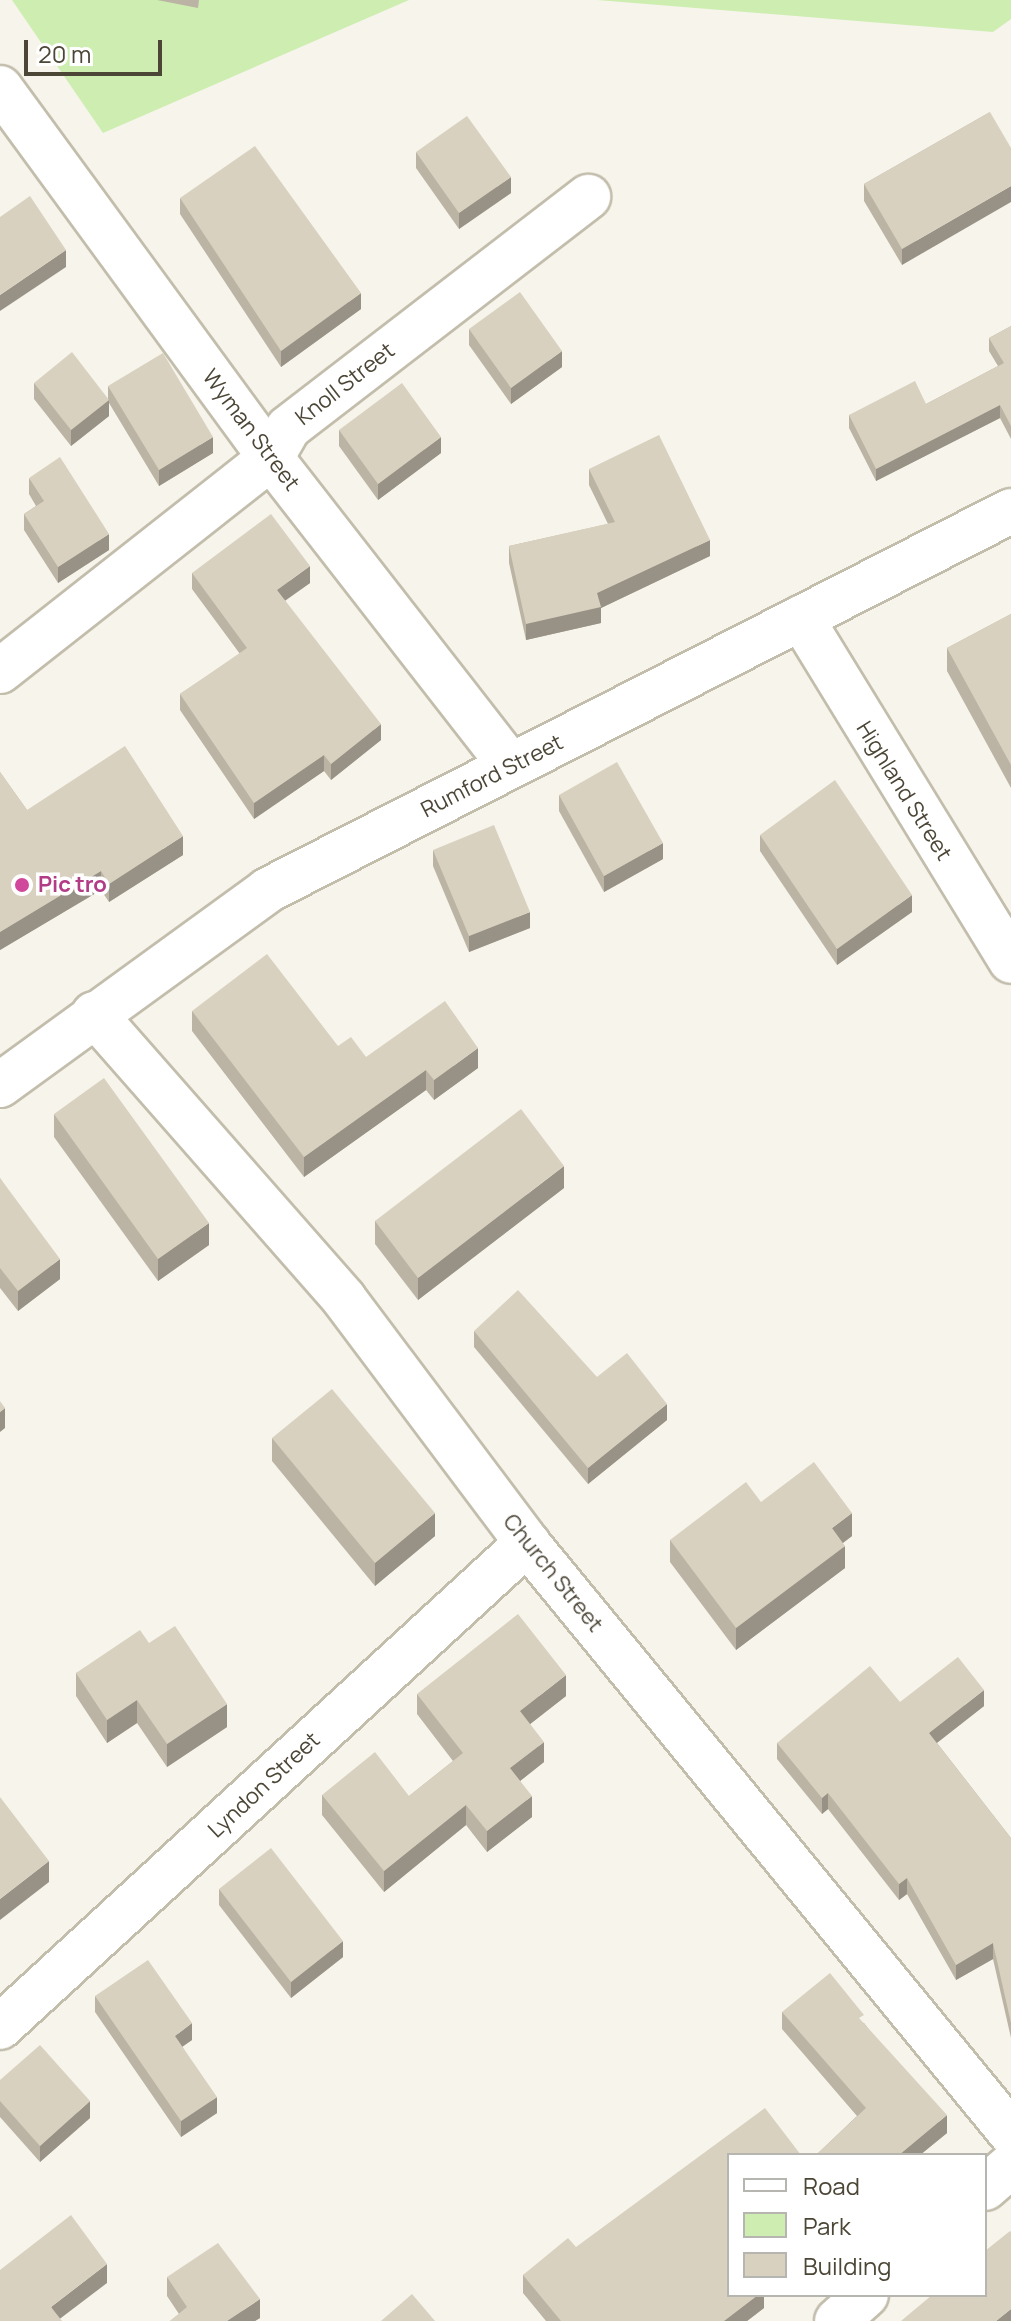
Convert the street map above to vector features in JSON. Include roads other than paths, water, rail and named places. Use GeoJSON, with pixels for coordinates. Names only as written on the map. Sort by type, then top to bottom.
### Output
{"type":"FeatureCollection","features":[{"type":"Feature","properties":{"kind":"street","name":"Wyman Street"},"geometry":{"type":"LineString","coordinates":[[0,88],[271,458],[511,766]]}},
{"type":"Feature","properties":{"kind":"street","name":"Knoll Street"},"geometry":{"type":"LineString","coordinates":[[0,671],[271,458],[288,428],[588,197]]}},
{"type":"Feature","properties":{"kind":"street","name":"Rumford Street"},"geometry":{"type":"LineString","coordinates":[[0,1085],[268,890],[1011,511]]}},
{"type":"Feature","properties":{"kind":"street","name":"Highland Street"},"geometry":{"type":"LineString","coordinates":[[801,618],[1011,961]]}},
{"type":"Feature","properties":{"kind":"street","name":"Church Street"},"geometry":{"type":"LineString","coordinates":[[94,1014],[344,1299],[527,1543],[1011,2133]]}},
{"type":"Feature","properties":{"kind":"street","name":"Lyndon Street"},"geometry":{"type":"LineString","coordinates":[[0,2027],[527,1543]]}},
{"type":"Feature","properties":{"kind":"street"},"geometry":{"type":"LineString","coordinates":[[987,2186],[1011,2165]]}},
{"type":"Feature","properties":{"kind":"street"},"geometry":{"type":"LineString","coordinates":[[837,2321],[864,2297]]}},
{"type":"Feature","properties":{"kind":"place","name":"Pic tro"},"geometry":{"type":"Point","coordinates":[22,885]}}]}
